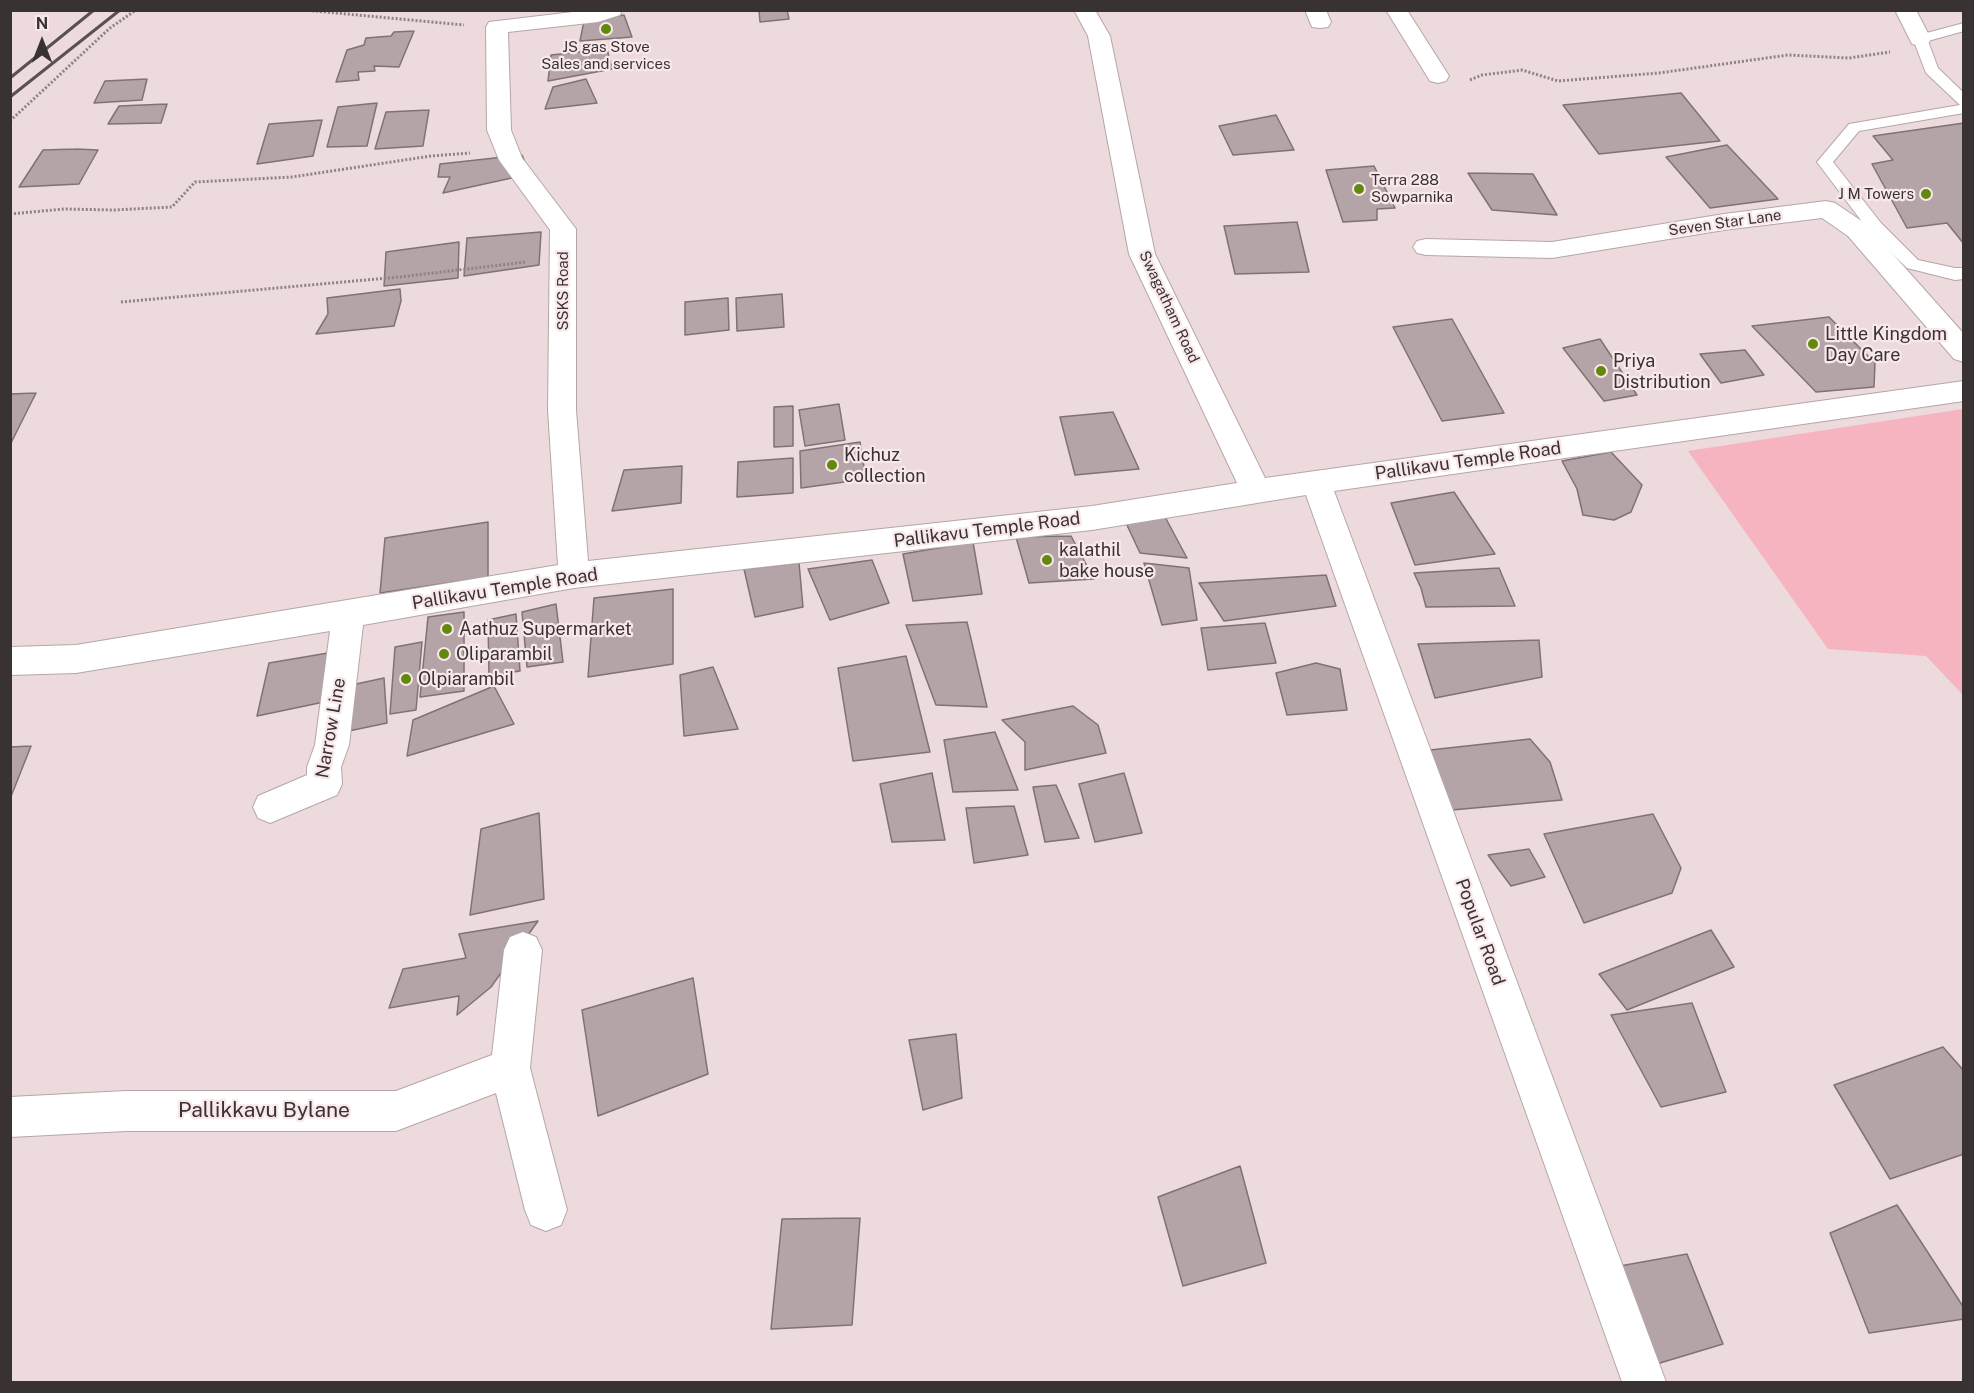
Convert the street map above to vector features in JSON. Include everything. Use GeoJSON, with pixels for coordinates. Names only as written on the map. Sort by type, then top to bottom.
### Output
{"type":"FeatureCollection","features":[{"type":"Feature","properties":{"kind":"street"},"geometry":{"type":"LineString","coordinates":[[497,27],[598,16],[612,10]]}},
{"type":"Feature","properties":{"kind":"street","name":"Swagatham Road"},"geometry":{"type":"LineString","coordinates":[[1084,10],[1099,36],[1142,254],[1256,491]]}},
{"type":"Feature","properties":{"kind":"street"},"geometry":{"type":"LineString","coordinates":[[1396,10],[1438,76]]}},
{"type":"Feature","properties":{"kind":"street"},"geometry":{"type":"LineString","coordinates":[[1905,10],[1912,19],[1920,39]]}},
{"type":"Feature","properties":{"kind":"street","name":"SSKS Road"},"geometry":{"type":"LineString","coordinates":[[497,27],[499,130],[511,160],[563,229],[562,410],[574,575]]}},
{"type":"Feature","properties":{"kind":"street","name":"Seven Star Lane"},"geometry":{"type":"LineString","coordinates":[[1426,247],[1552,250],[1704,225],[1826,209],[1857,230],[1964,352]]}},
{"type":"Feature","properties":{"kind":"street","name":"Pallikavu Temple Road"},"geometry":{"type":"LineString","coordinates":[[10,661],[76,659],[348,615],[574,575],[1092,518],[1316,482],[1964,391]]}},
{"type":"Feature","properties":{"kind":"street","name":"Popular Road"},"geometry":{"type":"LineString","coordinates":[[1316,482],[1644,1383]]}},
{"type":"Feature","properties":{"kind":"street","name":"Narrow Line"},"geometry":{"type":"LineString","coordinates":[[270,807],[325,784],[324,767],[332,745],[348,615]]}},
{"type":"Feature","properties":{"kind":"street"},"geometry":{"type":"LineString","coordinates":[[524,950],[510,1068],[546,1210]]}},
{"type":"Feature","properties":{"kind":"street","name":"Pallikkavu Bylane"},"geometry":{"type":"LineString","coordinates":[[10,1118],[126,1111],[396,1111],[510,1068]]}},
{"type":"Feature","properties":{"kind":"lane"},"geometry":{"type":"LineString","coordinates":[[1964,27],[1920,39],[1931,70],[1964,102]]}},
{"type":"Feature","properties":{"kind":"lane"},"geometry":{"type":"LineString","coordinates":[[1964,109],[1854,127],[1825,162],[1875,227],[1912,264],[1955,274],[1964,273]]}},
{"type":"Feature","properties":{"kind":"path"},"geometry":{"type":"LineString","coordinates":[[10,121],[68,64],[110,28],[136,10]]}},
{"type":"Feature","properties":{"kind":"path"},"geometry":{"type":"LineString","coordinates":[[304,10],[383,19],[497,27]]}},
{"type":"Feature","properties":{"kind":"path"},"geometry":{"type":"LineString","coordinates":[[1467,81],[1482,75],[1522,70],[1558,81],[1659,73],[1788,56],[1850,58],[1890,52],[1920,39]]}},
{"type":"Feature","properties":{"kind":"path"},"geometry":{"type":"LineString","coordinates":[[10,214],[64,209],[114,210],[172,207],[195,182],[292,177],[431,156],[474,152],[505,145]]}},
{"type":"Feature","properties":{"kind":"path"},"geometry":{"type":"LineString","coordinates":[[121,302],[399,277],[563,258]]}},
{"type":"Feature","properties":{"kind":"shaded area"},"geometry":{"type":"Polygon","coordinates":[[[1964,409],[1963,695],[1926,656],[1828,649],[1688,451],[1964,409]]]}},
{"type":"Feature","properties":{"kind":"building"},"geometry":{"type":"Polygon","coordinates":[[[759,10],[787,10],[789,19],[760,22],[759,10]]]}},
{"type":"Feature","properties":{"kind":"building","name":"JS gas Stove Sales and services"},"geometry":{"type":"Polygon","coordinates":[[[624,15],[632,37],[580,41],[584,21],[624,15]]]}},
{"type":"Feature","properties":{"kind":"building"},"geometry":{"type":"Polygon","coordinates":[[[414,31],[399,67],[374,66],[375,71],[358,72],[359,80],[336,82],[347,50],[364,45],[366,38],[391,36],[394,32],[414,31]]]}},
{"type":"Feature","properties":{"kind":"building"},"geometry":{"type":"Polygon","coordinates":[[[607,49],[612,69],[548,81],[551,55],[607,49]]]}},
{"type":"Feature","properties":{"kind":"building"},"geometry":{"type":"Polygon","coordinates":[[[147,79],[142,100],[94,103],[105,81],[147,79]]]}},
{"type":"Feature","properties":{"kind":"building"},"geometry":{"type":"Polygon","coordinates":[[[586,79],[597,103],[545,109],[553,87],[586,79]]]}},
{"type":"Feature","properties":{"kind":"building"},"geometry":{"type":"Polygon","coordinates":[[[1681,93],[1720,141],[1599,154],[1563,105],[1681,93]]]}},
{"type":"Feature","properties":{"kind":"building"},"geometry":{"type":"Polygon","coordinates":[[[377,103],[367,146],[327,147],[338,107],[377,103]]]}},
{"type":"Feature","properties":{"kind":"building"},"geometry":{"type":"Polygon","coordinates":[[[167,104],[161,123],[108,124],[119,106],[167,104]]]}},
{"type":"Feature","properties":{"kind":"building"},"geometry":{"type":"Polygon","coordinates":[[[429,110],[423,146],[375,149],[386,112],[429,110]]]}},
{"type":"Feature","properties":{"kind":"building"},"geometry":{"type":"Polygon","coordinates":[[[1276,115],[1294,150],[1233,155],[1219,126],[1276,115]]]}},
{"type":"Feature","properties":{"kind":"building"},"geometry":{"type":"Polygon","coordinates":[[[322,120],[313,156],[257,164],[269,124],[322,120]]]}},
{"type":"Feature","properties":{"kind":"building","name":"J M Towers"},"geometry":{"type":"Polygon","coordinates":[[[1964,123],[1964,244],[1947,223],[1907,228],[1872,164],[1893,160],[1873,136],[1964,123]]]}},
{"type":"Feature","properties":{"kind":"building"},"geometry":{"type":"Polygon","coordinates":[[[1727,145],[1778,199],[1710,208],[1666,157],[1727,145]]]}},
{"type":"Feature","properties":{"kind":"building"},"geometry":{"type":"Polygon","coordinates":[[[43,150],[98,150],[79,184],[19,187],[43,150]]]}},
{"type":"Feature","properties":{"kind":"building"},"geometry":{"type":"Polygon","coordinates":[[[522,155],[530,174],[443,193],[450,177],[438,177],[440,164],[522,155]]]}},
{"type":"Feature","properties":{"kind":"building","name":"Terra 288 Sowparnika"},"geometry":{"type":"Polygon","coordinates":[[[1374,166],[1395,208],[1377,209],[1377,220],[1343,222],[1326,170],[1374,166]]]}},
{"type":"Feature","properties":{"kind":"building"},"geometry":{"type":"Polygon","coordinates":[[[1468,173],[1533,174],[1557,215],[1492,210],[1468,173]]]}},
{"type":"Feature","properties":{"kind":"building"},"geometry":{"type":"Polygon","coordinates":[[[1297,222],[1309,272],[1235,274],[1224,226],[1297,222]]]}},
{"type":"Feature","properties":{"kind":"building"},"geometry":{"type":"Polygon","coordinates":[[[541,232],[539,265],[464,276],[467,238],[541,232]]]}},
{"type":"Feature","properties":{"kind":"building"},"geometry":{"type":"Polygon","coordinates":[[[459,242],[458,278],[384,286],[386,252],[459,242]]]}},
{"type":"Feature","properties":{"kind":"building"},"geometry":{"type":"Polygon","coordinates":[[[400,289],[401,301],[394,326],[316,334],[328,314],[327,298],[400,289]]]}},
{"type":"Feature","properties":{"kind":"building"},"geometry":{"type":"Polygon","coordinates":[[[782,294],[784,327],[737,331],[736,298],[782,294]]]}},
{"type":"Feature","properties":{"kind":"building"},"geometry":{"type":"Polygon","coordinates":[[[728,298],[729,330],[685,335],[685,302],[728,298]]]}},
{"type":"Feature","properties":{"kind":"building","name":"Little Kingdom Day Care"},"geometry":{"type":"Polygon","coordinates":[[[1829,317],[1875,363],[1874,387],[1816,392],[1752,326],[1829,317]]]}},
{"type":"Feature","properties":{"kind":"building"},"geometry":{"type":"Polygon","coordinates":[[[1452,319],[1504,413],[1442,421],[1393,327],[1452,319]]]}},
{"type":"Feature","properties":{"kind":"building","name":"Priya Distribution"},"geometry":{"type":"Polygon","coordinates":[[[1600,339],[1637,395],[1604,401],[1563,348],[1600,339]]]}},
{"type":"Feature","properties":{"kind":"building"},"geometry":{"type":"Polygon","coordinates":[[[1745,350],[1764,375],[1721,383],[1700,354],[1745,350]]]}},
{"type":"Feature","properties":{"kind":"building"},"geometry":{"type":"Polygon","coordinates":[[[36,393],[10,445],[10,394],[36,393]]]}},
{"type":"Feature","properties":{"kind":"building"},"geometry":{"type":"Polygon","coordinates":[[[839,404],[845,440],[805,446],[799,410],[839,404]]]}},
{"type":"Feature","properties":{"kind":"building"},"geometry":{"type":"Polygon","coordinates":[[[793,406],[793,446],[774,447],[774,407],[793,406]]]}},
{"type":"Feature","properties":{"kind":"building"},"geometry":{"type":"Polygon","coordinates":[[[1113,412],[1139,469],[1075,475],[1060,417],[1113,412]]]}},
{"type":"Feature","properties":{"kind":"building","name":"Kichuz collection"},"geometry":{"type":"Polygon","coordinates":[[[860,442],[866,479],[801,488],[800,451],[860,442]]]}},
{"type":"Feature","properties":{"kind":"building"},"geometry":{"type":"Polygon","coordinates":[[[1611,452],[1642,485],[1631,512],[1614,520],[1583,515],[1577,489],[1562,461],[1611,452]]]}},
{"type":"Feature","properties":{"kind":"building"},"geometry":{"type":"Polygon","coordinates":[[[793,458],[793,493],[737,497],[738,462],[793,458]]]}},
{"type":"Feature","properties":{"kind":"building"},"geometry":{"type":"Polygon","coordinates":[[[682,466],[681,503],[612,511],[624,470],[682,466]]]}},
{"type":"Feature","properties":{"kind":"building"},"geometry":{"type":"Polygon","coordinates":[[[1454,492],[1495,554],[1415,565],[1391,503],[1454,492]]]}},
{"type":"Feature","properties":{"kind":"building"},"geometry":{"type":"Polygon","coordinates":[[[1164,515],[1187,558],[1140,553],[1126,523],[1164,515]]]}},
{"type":"Feature","properties":{"kind":"building"},"geometry":{"type":"Polygon","coordinates":[[[488,522],[488,577],[380,593],[385,538],[488,522]]]}},
{"type":"Feature","properties":{"kind":"building"},"geometry":{"type":"Polygon","coordinates":[[[1071,536],[1094,579],[1029,583],[1016,537],[1071,536]]]}},
{"type":"Feature","properties":{"kind":"building"},"geometry":{"type":"Polygon","coordinates":[[[973,542],[982,594],[913,601],[903,554],[973,542]]]}},
{"type":"Feature","properties":{"kind":"building"},"geometry":{"type":"Polygon","coordinates":[[[872,560],[889,603],[830,620],[808,569],[872,560]]]}},
{"type":"Feature","properties":{"kind":"building"},"geometry":{"type":"Polygon","coordinates":[[[799,563],[803,607],[755,617],[744,569],[799,563]]]}},
{"type":"Feature","properties":{"kind":"building"},"geometry":{"type":"Polygon","coordinates":[[[1144,563],[1189,568],[1197,620],[1162,625],[1144,563]]]}},
{"type":"Feature","properties":{"kind":"building"},"geometry":{"type":"Polygon","coordinates":[[[1499,568],[1515,606],[1426,607],[1414,573],[1499,568]]]}},
{"type":"Feature","properties":{"kind":"building"},"geometry":{"type":"Polygon","coordinates":[[[1326,575],[1336,606],[1224,621],[1199,583],[1326,575]]]}},
{"type":"Feature","properties":{"kind":"building"},"geometry":{"type":"Polygon","coordinates":[[[673,589],[673,664],[588,677],[594,598],[673,589]]]}},
{"type":"Feature","properties":{"kind":"building","name":"Oliparambil"},"geometry":{"type":"Polygon","coordinates":[[[556,604],[563,662],[527,667],[522,612],[556,604]]]}},
{"type":"Feature","properties":{"kind":"building","name":"Oliparambil"},"geometry":{"type":"Polygon","coordinates":[[[464,612],[464,691],[420,697],[428,617],[464,612]]]}},
{"type":"Feature","properties":{"kind":"building"},"geometry":{"type":"Polygon","coordinates":[[[516,614],[520,671],[489,676],[488,620],[516,614]]]}},
{"type":"Feature","properties":{"kind":"building"},"geometry":{"type":"Polygon","coordinates":[[[967,622],[987,707],[936,705],[906,625],[967,622]]]}},
{"type":"Feature","properties":{"kind":"building"},"geometry":{"type":"Polygon","coordinates":[[[1265,623],[1276,663],[1208,670],[1201,628],[1265,623]]]}},
{"type":"Feature","properties":{"kind":"building"},"geometry":{"type":"Polygon","coordinates":[[[1539,640],[1542,677],[1435,698],[1418,644],[1539,640]]]}},
{"type":"Feature","properties":{"kind":"building","name":"Olpiarambil"},"geometry":{"type":"Polygon","coordinates":[[[422,642],[416,710],[390,714],[395,647],[422,642]]]}},
{"type":"Feature","properties":{"kind":"building"},"geometry":{"type":"Polygon","coordinates":[[[328,653],[324,702],[257,716],[269,663],[328,653]]]}},
{"type":"Feature","properties":{"kind":"building"},"geometry":{"type":"Polygon","coordinates":[[[906,656],[930,752],[853,761],[838,668],[906,656]]]}},
{"type":"Feature","properties":{"kind":"building"},"geometry":{"type":"Polygon","coordinates":[[[1316,663],[1340,669],[1347,710],[1287,715],[1276,673],[1316,663]]]}},
{"type":"Feature","properties":{"kind":"building"},"geometry":{"type":"Polygon","coordinates":[[[713,667],[738,729],[684,736],[680,675],[713,667]]]}},
{"type":"Feature","properties":{"kind":"building"},"geometry":{"type":"Polygon","coordinates":[[[384,678],[387,723],[344,732],[347,686],[384,678]]]}},
{"type":"Feature","properties":{"kind":"building"},"geometry":{"type":"Polygon","coordinates":[[[494,686],[514,724],[407,756],[413,720],[494,686]]]}},
{"type":"Feature","properties":{"kind":"building"},"geometry":{"type":"Polygon","coordinates":[[[1073,706],[1098,725],[1106,753],[1025,770],[1025,742],[1002,720],[1073,706]]]}},
{"type":"Feature","properties":{"kind":"building"},"geometry":{"type":"Polygon","coordinates":[[[995,732],[1018,790],[953,792],[944,740],[995,732]]]}},
{"type":"Feature","properties":{"kind":"building"},"geometry":{"type":"Polygon","coordinates":[[[1530,739],[1550,762],[1562,800],[1452,810],[1430,750],[1530,739]]]}},
{"type":"Feature","properties":{"kind":"building"},"geometry":{"type":"Polygon","coordinates":[[[31,746],[10,799],[10,747],[31,746]]]}},
{"type":"Feature","properties":{"kind":"building"},"geometry":{"type":"Polygon","coordinates":[[[932,773],[945,840],[892,842],[880,784],[932,773]]]}},
{"type":"Feature","properties":{"kind":"building"},"geometry":{"type":"Polygon","coordinates":[[[1124,773],[1142,833],[1095,842],[1079,784],[1124,773]]]}},
{"type":"Feature","properties":{"kind":"building"},"geometry":{"type":"Polygon","coordinates":[[[1056,785],[1079,838],[1045,842],[1033,787],[1056,785]]]}},
{"type":"Feature","properties":{"kind":"building"},"geometry":{"type":"Polygon","coordinates":[[[1014,806],[1028,855],[974,863],[966,808],[1014,806]]]}},
{"type":"Feature","properties":{"kind":"building"},"geometry":{"type":"Polygon","coordinates":[[[539,813],[544,899],[470,915],[481,829],[539,813]]]}},
{"type":"Feature","properties":{"kind":"building"},"geometry":{"type":"Polygon","coordinates":[[[1653,814],[1681,868],[1672,893],[1584,923],[1544,834],[1653,814]]]}},
{"type":"Feature","properties":{"kind":"building"},"geometry":{"type":"Polygon","coordinates":[[[1529,849],[1545,877],[1511,886],[1488,855],[1529,849]]]}},
{"type":"Feature","properties":{"kind":"building"},"geometry":{"type":"Polygon","coordinates":[[[538,921],[491,987],[457,1015],[459,996],[389,1008],[403,969],[466,958],[459,934],[538,921]]]}},
{"type":"Feature","properties":{"kind":"building"},"geometry":{"type":"Polygon","coordinates":[[[1711,930],[1734,967],[1627,1010],[1599,974],[1711,930]]]}},
{"type":"Feature","properties":{"kind":"building"},"geometry":{"type":"Polygon","coordinates":[[[693,978],[708,1074],[598,1116],[582,1010],[693,978]]]}},
{"type":"Feature","properties":{"kind":"building"},"geometry":{"type":"Polygon","coordinates":[[[1692,1003],[1726,1092],[1661,1107],[1611,1015],[1692,1003]]]}},
{"type":"Feature","properties":{"kind":"building"},"geometry":{"type":"Polygon","coordinates":[[[956,1034],[962,1098],[923,1110],[909,1040],[956,1034]]]}},
{"type":"Feature","properties":{"kind":"building"},"geometry":{"type":"Polygon","coordinates":[[[1943,1047],[1964,1071],[1964,1154],[1890,1179],[1834,1085],[1943,1047]]]}},
{"type":"Feature","properties":{"kind":"building"},"geometry":{"type":"Polygon","coordinates":[[[1240,1166],[1266,1263],[1183,1286],[1158,1197],[1240,1166]]]}},
{"type":"Feature","properties":{"kind":"building"},"geometry":{"type":"Polygon","coordinates":[[[1897,1205],[1964,1308],[1964,1319],[1869,1333],[1830,1233],[1897,1205]]]}},
{"type":"Feature","properties":{"kind":"building"},"geometry":{"type":"Polygon","coordinates":[[[860,1218],[852,1325],[771,1329],[782,1219],[860,1218]]]}},
{"type":"Feature","properties":{"kind":"building"},"geometry":{"type":"Polygon","coordinates":[[[1687,1254],[1723,1344],[1650,1366],[1620,1266],[1687,1254]]]}},
{"type":"Feature","properties":{"kind":"railway"},"geometry":{"type":"LineString","coordinates":[[10,78],[94,10]]}},
{"type":"Feature","properties":{"kind":"railway"},"geometry":{"type":"LineString","coordinates":[[10,97],[120,10]]}},
{"type":"Feature","properties":{"kind":"place","name":"JS gas Stove Sales and services"},"geometry":{"type":"Point","coordinates":[606,29]}},
{"type":"Feature","properties":{"kind":"place","name":"Terra 288 Sowparnika"},"geometry":{"type":"Point","coordinates":[1359,189]}},
{"type":"Feature","properties":{"kind":"place","name":"J M Towers"},"geometry":{"type":"Point","coordinates":[1926,194]}},
{"type":"Feature","properties":{"kind":"place","name":"Little Kingdom Day Care"},"geometry":{"type":"Point","coordinates":[1813,344]}},
{"type":"Feature","properties":{"kind":"place","name":"Priya Distribution"},"geometry":{"type":"Point","coordinates":[1601,371]}},
{"type":"Feature","properties":{"kind":"place","name":"Kichuz collection"},"geometry":{"type":"Point","coordinates":[832,465]}},
{"type":"Feature","properties":{"kind":"place","name":"kalathil bake house"},"geometry":{"type":"Point","coordinates":[1047,560]}},
{"type":"Feature","properties":{"kind":"place","name":"Aathuz Supermarket"},"geometry":{"type":"Point","coordinates":[447,629]}},
{"type":"Feature","properties":{"kind":"place","name":"Oliparambil"},"geometry":{"type":"Point","coordinates":[444,654]}},
{"type":"Feature","properties":{"kind":"place","name":"Olpiarambil"},"geometry":{"type":"Point","coordinates":[406,679]}}]}
